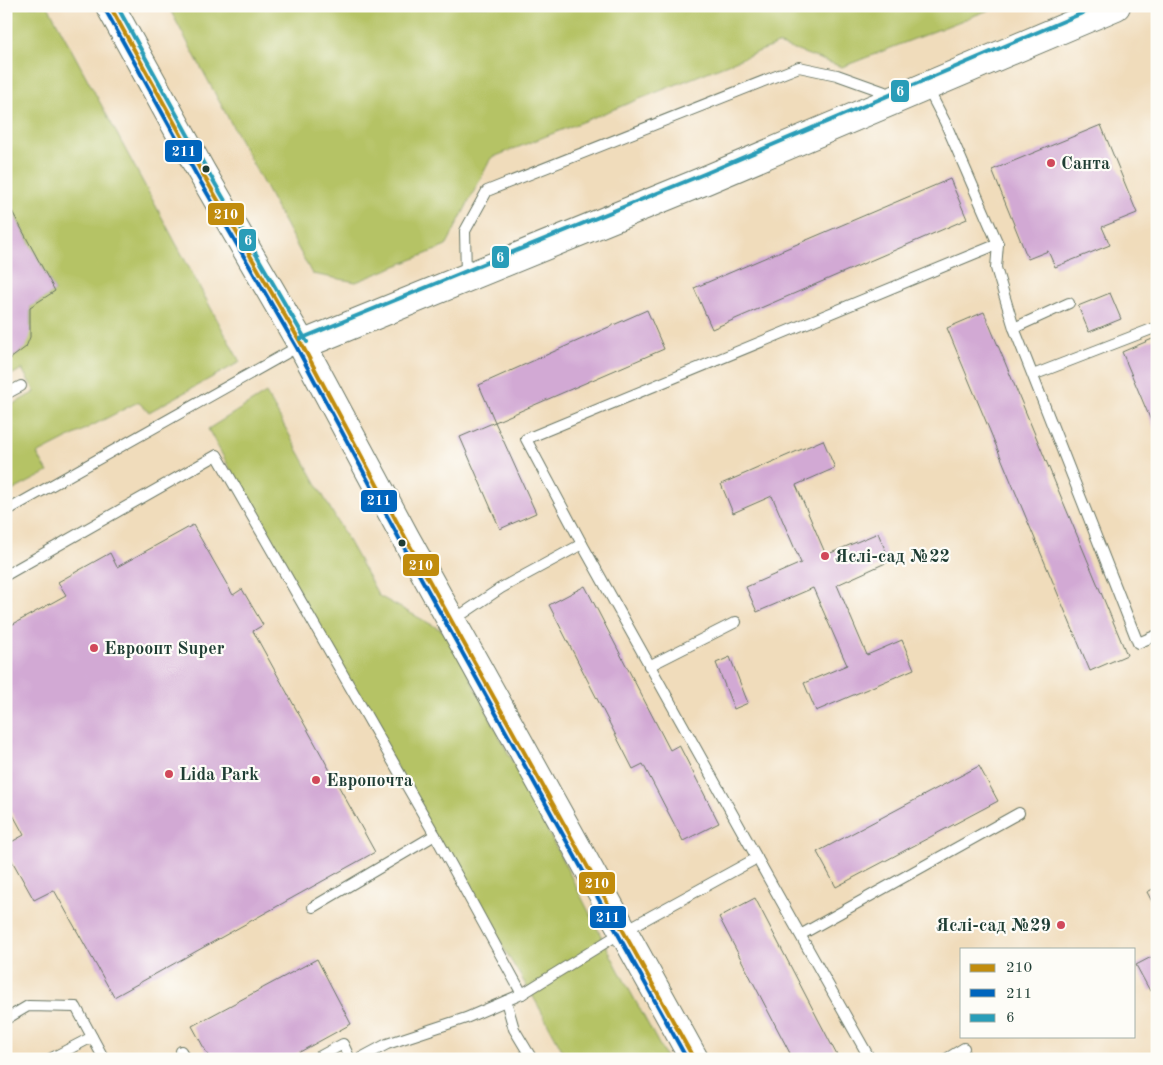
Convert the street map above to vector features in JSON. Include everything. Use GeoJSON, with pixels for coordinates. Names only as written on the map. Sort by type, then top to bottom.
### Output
{"type":"FeatureCollection","features":[{"type":"Feature","properties":{"kind":"main road"},"geometry":{"type":"LineString","coordinates":[[110,6],[201,171],[302,345],[694,1059]]}},
{"type":"Feature","properties":{"kind":"main road"},"geometry":{"type":"LineString","coordinates":[[302,345],[706,180],[926,85],[1116,6]]}},
{"type":"Feature","properties":{"kind":"lane"},"geometry":{"type":"LineString","coordinates":[[466,277],[465,231],[487,191],[799,67],[837,75],[898,97]]}},
{"type":"Feature","properties":{"kind":"lane"},"geometry":{"type":"LineString","coordinates":[[926,85],[945,122],[998,244],[996,268],[1014,328],[1138,642],[1157,635]]}},
{"type":"Feature","properties":{"kind":"lane"},"geometry":{"type":"LineString","coordinates":[[870,1059],[802,934],[649,666],[526,439],[998,244]]}},
{"type":"Feature","properties":{"kind":"lane"},"geometry":{"type":"LineString","coordinates":[[1014,328],[1070,303]]}},
{"type":"Feature","properties":{"kind":"lane"},"geometry":{"type":"LineString","coordinates":[[1033,375],[1157,327]]}},
{"type":"Feature","properties":{"kind":"lane"},"geometry":{"type":"LineString","coordinates":[[6,511],[302,345]]}},
{"type":"Feature","properties":{"kind":"lane"},"geometry":{"type":"LineString","coordinates":[[6,394],[21,386]]}},
{"type":"Feature","properties":{"kind":"lane"},"geometry":{"type":"LineString","coordinates":[[6,575],[217,455],[434,835],[522,994]]}},
{"type":"Feature","properties":{"kind":"lane"},"geometry":{"type":"LineString","coordinates":[[452,621],[501,588],[582,544]]}},
{"type":"Feature","properties":{"kind":"lane"},"geometry":{"type":"LineString","coordinates":[[649,666],[736,622]]}},
{"type":"Feature","properties":{"kind":"lane"},"geometry":{"type":"LineString","coordinates":[[802,934],[1019,813]]}},
{"type":"Feature","properties":{"kind":"lane"},"geometry":{"type":"LineString","coordinates":[[313,907],[434,835]]}},
{"type":"Feature","properties":{"kind":"lane"},"geometry":{"type":"LineString","coordinates":[[359,1059],[387,1044],[466,1018],[522,994],[624,931],[757,858]]}},
{"type":"Feature","properties":{"kind":"lane"},"geometry":{"type":"LineString","coordinates":[[506,1001],[514,1030],[532,1059]]}},
{"type":"Feature","properties":{"kind":"lane"},"geometry":{"type":"LineString","coordinates":[[6,1019],[28,1006],[76,1008],[104,1059]]}},
{"type":"Feature","properties":{"kind":"lane"},"geometry":{"type":"LineString","coordinates":[[50,1059],[92,1037]]}},
{"type":"Feature","properties":{"kind":"lane"},"geometry":{"type":"LineString","coordinates":[[315,1059],[343,1044],[350,1059]]}},
{"type":"Feature","properties":{"kind":"lane"},"geometry":{"type":"LineString","coordinates":[[946,1059],[964,1048]]}},
{"type":"Feature","properties":{"kind":"green space"},"geometry":{"type":"Polygon","coordinates":[[[6,6],[48,6],[240,362],[149,412],[138,402],[37,454],[48,472],[6,494],[6,408],[35,392],[22,369],[6,378],[6,362],[21,351],[28,339],[30,333],[30,307],[55,291],[6,200],[6,6]]]}},
{"type":"Feature","properties":{"kind":"green space"},"geometry":{"type":"Polygon","coordinates":[[[168,6],[999,6],[842,67],[778,44],[491,158],[446,246],[356,282],[312,274],[168,6]]]}},
{"type":"Feature","properties":{"kind":"green space"},"geometry":{"type":"Polygon","coordinates":[[[266,393],[379,596],[447,633],[617,967],[667,1059],[567,1059],[535,1000],[422,814],[208,429],[266,393]]]}},
{"type":"Feature","properties":{"kind":"building"},"geometry":{"type":"Polygon","coordinates":[[[1101,125],[1137,213],[1102,227],[1110,245],[1055,267],[1048,251],[1028,259],[992,170],[1101,125]]]}},
{"type":"Feature","properties":{"kind":"building"},"geometry":{"type":"Polygon","coordinates":[[[950,179],[967,219],[712,329],[694,288],[950,179]]]}},
{"type":"Feature","properties":{"kind":"building"},"geometry":{"type":"Polygon","coordinates":[[[6,200],[55,291],[30,307],[30,337],[26,347],[6,362],[6,200]]]}},
{"type":"Feature","properties":{"kind":"building"},"geometry":{"type":"Polygon","coordinates":[[[1110,293],[1121,319],[1089,332],[1078,306],[1110,293]]]}},
{"type":"Feature","properties":{"kind":"building"},"geometry":{"type":"Polygon","coordinates":[[[647,310],[664,349],[495,422],[479,385],[647,310]]]}},
{"type":"Feature","properties":{"kind":"building"},"geometry":{"type":"Polygon","coordinates":[[[984,312],[1127,655],[1090,671],[947,328],[984,312]]]}},
{"type":"Feature","properties":{"kind":"building"},"geometry":{"type":"Polygon","coordinates":[[[1157,337],[1157,435],[1122,352],[1157,337]]]}},
{"type":"Feature","properties":{"kind":"building"},"geometry":{"type":"Polygon","coordinates":[[[495,422],[536,513],[500,529],[460,437],[495,422]]]}},
{"type":"Feature","properties":{"kind":"building"},"geometry":{"type":"Polygon","coordinates":[[[823,440],[835,468],[796,485],[826,555],[878,533],[890,561],[837,585],[867,655],[902,640],[914,669],[816,711],[804,683],[847,665],[813,588],[757,612],[746,587],[801,563],[772,496],[733,513],[721,484],[823,440]]]}},
{"type":"Feature","properties":{"kind":"building","name":"Lida Park"},"geometry":{"type":"Polygon","coordinates":[[[193,525],[233,595],[242,589],[263,625],[253,631],[375,852],[114,997],[54,890],[34,900],[6,850],[6,845],[24,835],[6,802],[6,628],[66,595],[58,582],[110,553],[117,567],[193,525]]]}},
{"type":"Feature","properties":{"kind":"building"},"geometry":{"type":"Polygon","coordinates":[[[585,586],[670,750],[679,745],[719,823],[683,841],[643,764],[633,769],[549,605],[585,586]]]}},
{"type":"Feature","properties":{"kind":"building"},"geometry":{"type":"Polygon","coordinates":[[[730,657],[748,703],[734,709],[716,663],[730,657]]]}},
{"type":"Feature","properties":{"kind":"building"},"geometry":{"type":"Polygon","coordinates":[[[979,766],[998,801],[836,887],[817,852],[979,766]]]}},
{"type":"Feature","properties":{"kind":"building"},"geometry":{"type":"Polygon","coordinates":[[[1157,887],[1157,911],[1147,892],[1157,887]]]}},
{"type":"Feature","properties":{"kind":"building"},"geometry":{"type":"Polygon","coordinates":[[[755,898],[839,1059],[793,1059],[719,917],[755,898]]]}},
{"type":"Feature","properties":{"kind":"building"},"geometry":{"type":"Polygon","coordinates":[[[1157,954],[1157,987],[1150,991],[1136,965],[1157,954]]]}},
{"type":"Feature","properties":{"kind":"building"},"geometry":{"type":"Polygon","coordinates":[[[317,959],[351,1024],[287,1059],[210,1059],[192,1026],[317,959]]]}},
{"type":"Feature","properties":{"kind":"transit line","name":"210"},"geometry":{"type":"LineString","coordinates":[[110,6],[201,171],[302,345],[405,537],[694,1059]]}},
{"type":"Feature","properties":{"kind":"transit line","name":"6"},"geometry":{"type":"LineString","coordinates":[[117,6],[206,168],[307,342]]}},
{"type":"Feature","properties":{"kind":"transit line","name":"6"},"geometry":{"type":"LineString","coordinates":[[300,339],[704,174],[1099,6]]}},
{"type":"Feature","properties":{"kind":"transit line","name":"211"},"geometry":{"type":"LineString","coordinates":[[105,9],[196,174],[297,348],[400,540],[687,1059]]}},
{"type":"Feature","properties":{"kind":"place","name":"Санта"},"geometry":{"type":"Point","coordinates":[1051,163]}},
{"type":"Feature","properties":{"kind":"place","name":"Яслі-сад №22"},"geometry":{"type":"Point","coordinates":[825,556]}},
{"type":"Feature","properties":{"kind":"place","name":"Евроопт Super"},"geometry":{"type":"Point","coordinates":[94,648]}},
{"type":"Feature","properties":{"kind":"place","name":"Lida Park"},"geometry":{"type":"Point","coordinates":[169,774]}},
{"type":"Feature","properties":{"kind":"place","name":"Европочта"},"geometry":{"type":"Point","coordinates":[316,780]}},
{"type":"Feature","properties":{"kind":"place","name":"Яслі-сад №29"},"geometry":{"type":"Point","coordinates":[1061,925]}}]}
